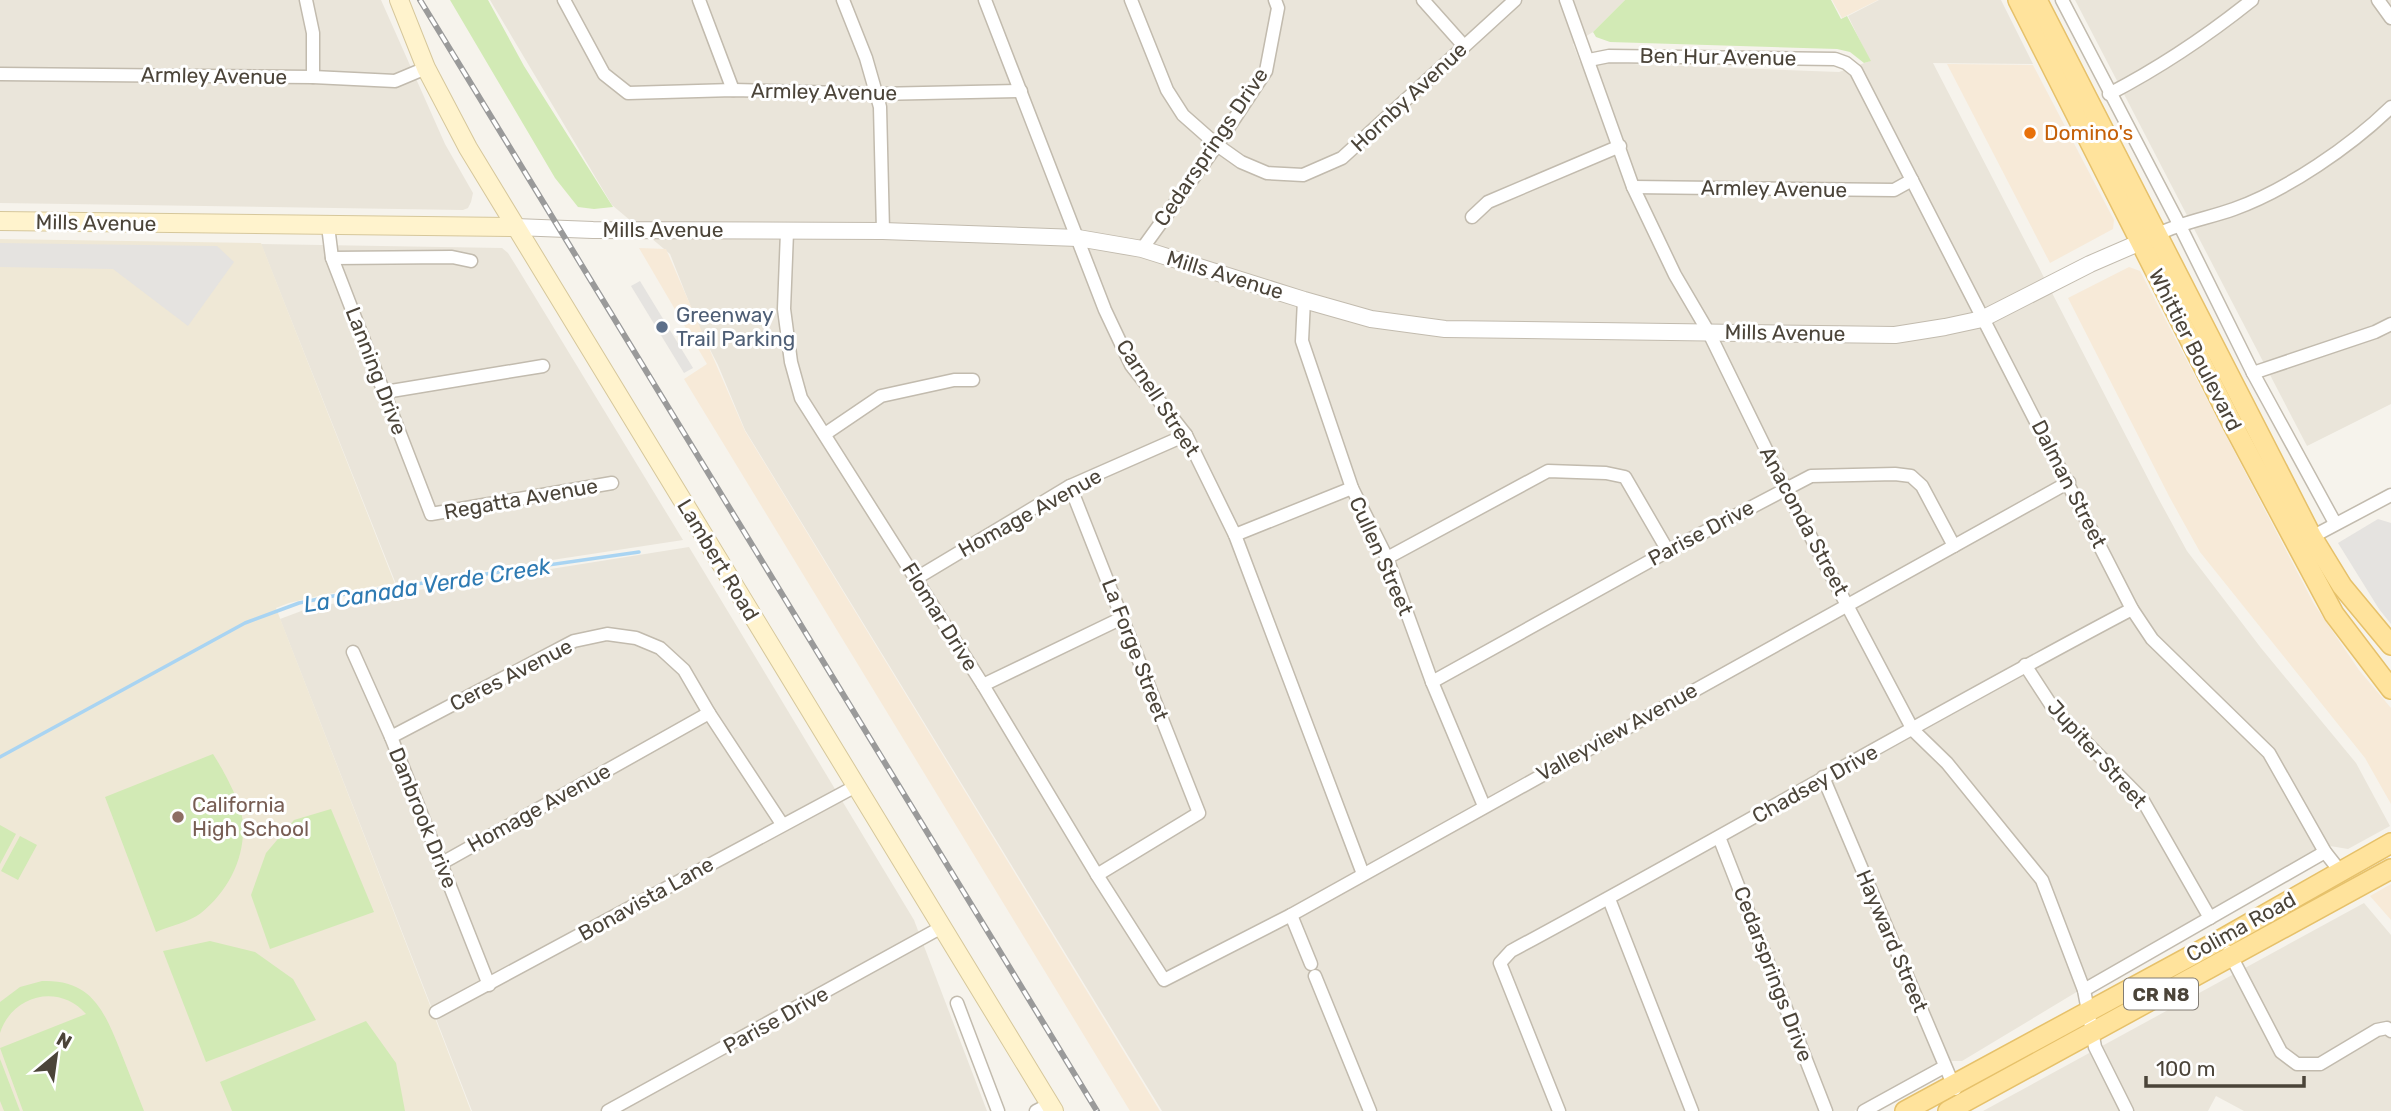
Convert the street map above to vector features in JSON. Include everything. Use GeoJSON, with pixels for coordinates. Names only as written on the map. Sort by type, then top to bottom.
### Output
{"type":"FeatureCollection","features":[{"type":"Feature","properties":{"kind":"main road","name":"Lambert Road"},"geometry":{"type":"LineString","coordinates":[[399,0],[426,68],[468,148],[942,928],[1047,1109]]}},
{"type":"Feature","properties":{"kind":"main road","name":"Whittier Boulevard"},"geometry":{"type":"LineString","coordinates":[[2018,0],[2149,238],[2304,541],[2334,614],[2391,689]]}},
{"type":"Feature","properties":{"kind":"main road","name":"Whittier Boulevard"},"geometry":{"type":"LineString","coordinates":[[2037,0],[2149,238]]}},
{"type":"Feature","properties":{"kind":"main road","name":"Mills Avenue"},"geometry":{"type":"LineString","coordinates":[[0,221],[516,227]]}},
{"type":"Feature","properties":{"kind":"main road","name":"Whittier Boulevard"},"geometry":{"type":"LineString","coordinates":[[2304,541],[2391,645]]}},
{"type":"Feature","properties":{"kind":"main road","name":"Colima Road"},"geometry":{"type":"LineString","coordinates":[[1956,1107],[2091,1032],[2340,871],[2391,842]]}},
{"type":"Feature","properties":{"kind":"main road","name":"Colima Road"},"geometry":{"type":"LineString","coordinates":[[1905,1111],[1949,1076],[2391,869]]}},
{"type":"Feature","properties":{"kind":"street"},"geometry":{"type":"LineString","coordinates":[[306,0],[313,33],[313,77]]}},
{"type":"Feature","properties":{"kind":"street","name":"Armley Avenue"},"geometry":{"type":"LineString","coordinates":[[564,0],[604,74],[628,93],[733,90],[876,94],[1021,91]]}},
{"type":"Feature","properties":{"kind":"street"},"geometry":{"type":"LineString","coordinates":[[699,0],[733,90]]}},
{"type":"Feature","properties":{"kind":"street"},"geometry":{"type":"LineString","coordinates":[[843,0],[866,58],[880,107],[883,231]]}},
{"type":"Feature","properties":{"kind":"street","name":"Carnell Street"},"geometry":{"type":"LineString","coordinates":[[985,0],[1105,310],[1131,365],[1186,435],[1235,535],[1363,874]]}},
{"type":"Feature","properties":{"kind":"street"},"geometry":{"type":"LineString","coordinates":[[1131,0],[1167,90],[1183,115],[1217,145]]}},
{"type":"Feature","properties":{"kind":"street","name":"Cedarsprings Drive"},"geometry":{"type":"LineString","coordinates":[[1142,249],[1266,71],[1278,8],[1275,0]]}},
{"type":"Feature","properties":{"kind":"street"},"geometry":{"type":"LineString","coordinates":[[1423,0],[1464,46]]}},
{"type":"Feature","properties":{"kind":"street","name":"Hornby Avenue"},"geometry":{"type":"LineString","coordinates":[[1217,145],[1241,162],[1267,173],[1303,175],[1342,159],[1515,0]]}},
{"type":"Feature","properties":{"kind":"street","name":"Anaconda Street"},"geometry":{"type":"LineString","coordinates":[[1566,0],[1633,187],[1675,275],[1709,333],[1785,488],[1913,730],[1947,763],[2042,880],[2084,990],[2095,1047],[2127,1111]]}},
{"type":"Feature","properties":{"kind":"street","name":"Whittier Boulevard"},"geometry":{"type":"LineString","coordinates":[[2062,0],[2253,373],[2335,523]]}},
{"type":"Feature","properties":{"kind":"street"},"geometry":{"type":"LineString","coordinates":[[2378,0],[2391,18]]}},
{"type":"Feature","properties":{"kind":"street"},"geometry":{"type":"LineString","coordinates":[[2109,94],[2144,76],[2196,43],[2247,2]]}},
{"type":"Feature","properties":{"kind":"street","name":"Ben Hur Avenue"},"geometry":{"type":"LineString","coordinates":[[1589,60],[1609,56],[1835,59],[1846,63]]}},
{"type":"Feature","properties":{"kind":"street","name":"Dalman Street"},"geometry":{"type":"LineString","coordinates":[[1846,63],[1856,71],[2132,609],[2152,639],[2270,753],[2325,852],[2340,871]]}},
{"type":"Feature","properties":{"kind":"street","name":"Armley Avenue"},"geometry":{"type":"LineString","coordinates":[[0,74],[313,77],[395,81],[426,68]]}},
{"type":"Feature","properties":{"kind":"street","name":"Mills Avenue"},"geometry":{"type":"LineString","coordinates":[[516,227],[560,230],[883,231],[1078,238],[1142,249],[1371,318],[1445,328],[1895,335],[1982,318],[2090,264],[2179,224],[2234,209],[2261,198],[2345,146],[2391,107]]}},
{"type":"Feature","properties":{"kind":"street"},"geometry":{"type":"LineString","coordinates":[[1472,217],[1488,202],[1620,146]]}},
{"type":"Feature","properties":{"kind":"street","name":"Armley Avenue"},"geometry":{"type":"LineString","coordinates":[[1633,187],[1894,190],[1912,180]]}},
{"type":"Feature","properties":{"kind":"street","name":"Lanning Drive"},"geometry":{"type":"LineString","coordinates":[[328,226],[332,258],[431,514]]}},
{"type":"Feature","properties":{"kind":"street","name":"Flomar Drive"},"geometry":{"type":"LineString","coordinates":[[787,232],[784,309],[791,362],[801,398],[983,685],[1097,875],[1164,980]]}},
{"type":"Feature","properties":{"kind":"street"},"geometry":{"type":"LineString","coordinates":[[332,258],[452,257],[471,261]]}},
{"type":"Feature","properties":{"kind":"street","name":"Cullen Street"},"geometry":{"type":"LineString","coordinates":[[1304,300],[1302,341],[1352,488],[1387,558],[1433,682],[1484,806]]}},
{"type":"Feature","properties":{"kind":"street"},"geometry":{"type":"LineString","coordinates":[[2253,373],[2375,332],[2391,324]]}},
{"type":"Feature","properties":{"kind":"street"},"geometry":{"type":"LineString","coordinates":[[385,392],[543,366]]}},
{"type":"Feature","properties":{"kind":"street"},"geometry":{"type":"LineString","coordinates":[[825,434],[881,396],[954,380],[973,380]]}},
{"type":"Feature","properties":{"kind":"street","name":"Homage Avenue"},"geometry":{"type":"LineString","coordinates":[[915,579],[1070,486],[1186,435]]}},
{"type":"Feature","properties":{"kind":"street"},"geometry":{"type":"LineString","coordinates":[[1387,558],[1548,471],[1606,473],[1625,477],[1668,551]]}},
{"type":"Feature","properties":{"kind":"street","name":"Parise Drive"},"geometry":{"type":"LineString","coordinates":[[1433,682],[1668,551],[1811,476],[1911,476],[1922,486],[1954,546]]}},
{"type":"Feature","properties":{"kind":"street","name":"Valleyview Avenue"},"geometry":{"type":"LineString","coordinates":[[1164,980],[1291,915],[2069,482]]}},
{"type":"Feature","properties":{"kind":"street","name":"Regatta Avenue"},"geometry":{"type":"LineString","coordinates":[[431,514],[612,483]]}},
{"type":"Feature","properties":{"kind":"street","name":"La Forge Street"},"geometry":{"type":"LineString","coordinates":[[1070,486],[1199,813],[1097,875]]}},
{"type":"Feature","properties":{"kind":"street"},"geometry":{"type":"LineString","coordinates":[[1235,535],[1352,488]]}},
{"type":"Feature","properties":{"kind":"street"},"geometry":{"type":"LineString","coordinates":[[2304,541],[2391,495]]}},
{"type":"Feature","properties":{"kind":"street","name":"Chadsey Drive"},"geometry":{"type":"LineString","coordinates":[[1559,1111],[1500,963],[1511,951],[1823,777],[1913,730],[2025,665],[2132,609]]}},
{"type":"Feature","properties":{"kind":"street"},"geometry":{"type":"LineString","coordinates":[[983,685],[1122,618]]}},
{"type":"Feature","properties":{"kind":"street","name":"Ceres Avenue"},"geometry":{"type":"LineString","coordinates":[[391,737],[574,641],[607,634],[636,638],[660,648],[684,670],[709,713]]}},
{"type":"Feature","properties":{"kind":"street","name":"Danbrook Drive"},"geometry":{"type":"LineString","coordinates":[[353,652],[391,737],[489,985]]}},
{"type":"Feature","properties":{"kind":"street","name":"Jupiter Street"},"geometry":{"type":"LineString","coordinates":[[2025,665],[2055,711],[2142,799],[2210,918]]}},
{"type":"Feature","properties":{"kind":"street"},"geometry":{"type":"LineString","coordinates":[[709,713],[782,824]]}},
{"type":"Feature","properties":{"kind":"street","name":"Homage Avenue"},"geometry":{"type":"LineString","coordinates":[[442,863],[709,713]]}},
{"type":"Feature","properties":{"kind":"street","name":"Hayward Street"},"geometry":{"type":"LineString","coordinates":[[1823,777],[1949,1076],[1956,1107]]}},
{"type":"Feature","properties":{"kind":"street","name":"Bonavista Lane"},"geometry":{"type":"LineString","coordinates":[[436,1012],[856,786]]}},
{"type":"Feature","properties":{"kind":"street","name":"Cedarsprings Drive"},"geometry":{"type":"LineString","coordinates":[[1719,837],[1826,1111]]}},
{"type":"Feature","properties":{"kind":"street"},"geometry":{"type":"LineString","coordinates":[[2084,990],[2325,852]]}},
{"type":"Feature","properties":{"kind":"street"},"geometry":{"type":"LineString","coordinates":[[1609,898],[1692,1111]]}},
{"type":"Feature","properties":{"kind":"street"},"geometry":{"type":"LineString","coordinates":[[1291,915],[1370,1111]]}},
{"type":"Feature","properties":{"kind":"street","name":"Parise Drive"},"geometry":{"type":"LineString","coordinates":[[608,1111],[942,928]]}},
{"type":"Feature","properties":{"kind":"street"},"geometry":{"type":"LineString","coordinates":[[2226,947],[2281,1052],[2297,1064],[2320,1064],[2377,1030],[2387,1028],[2391,1031]]}},
{"type":"Feature","properties":{"kind":"street"},"geometry":{"type":"LineString","coordinates":[[957,1003],[998,1111]]}},
{"type":"Feature","properties":{"kind":"street"},"geometry":{"type":"LineString","coordinates":[[1864,1111],[1949,1076]]}},
{"type":"Feature","properties":{"kind":"shaded area"},"geometry":{"type":"Polygon","coordinates":[[[0,0],[381,0],[445,144],[473,193],[471,202],[468,208],[463,210],[0,203],[0,0]]]}},
{"type":"Feature","properties":{"kind":"shaded area"},"geometry":{"type":"Polygon","coordinates":[[[490,0],[1625,0],[1593,32],[1573,44],[1580,62],[1839,72],[1870,61],[1848,16],[1879,0],[2001,0],[2033,64],[1933,63],[2187,551],[2261,648],[2356,763],[2390,826],[2348,849],[2330,846],[2241,893],[1962,1061],[1947,1061],[1854,1111],[1162,1111],[745,430],[700,330],[670,254],[612,205],[490,0]]]}},
{"type":"Feature","properties":{"kind":"shaded area"},"geometry":{"type":"Polygon","coordinates":[[[1832,0],[1878,0],[1842,18],[1832,0]]]}},
{"type":"Feature","properties":{"kind":"shaded area"},"geometry":{"type":"Polygon","coordinates":[[[2075,0],[2391,0],[2391,404],[2307,446],[2075,0]]]}},
{"type":"Feature","properties":{"kind":"shaded area"},"geometry":{"type":"Polygon","coordinates":[[[1947,64],[2033,65],[2114,220],[2113,229],[2050,263],[1947,64]]]}},
{"type":"Feature","properties":{"kind":"shaded area","name":"California High School"},"geometry":{"type":"Polygon","coordinates":[[[0,239],[261,243],[395,584],[326,594],[276,608],[471,1111],[0,1111],[0,239]]]}},
{"type":"Feature","properties":{"kind":"shaded area"},"geometry":{"type":"Polygon","coordinates":[[[0,243],[217,246],[234,262],[188,326],[113,269],[0,267],[0,243]]]}},
{"type":"Feature","properties":{"kind":"shaded area"},"geometry":{"type":"Polygon","coordinates":[[[261,244],[502,248],[518,269],[683,540],[396,584],[261,244]]]}},
{"type":"Feature","properties":{"kind":"shaded area"},"geometry":{"type":"Polygon","coordinates":[[[639,248],[666,249],[745,431],[1160,1111],[1130,1111],[684,379],[707,364],[639,248]]]}},
{"type":"Feature","properties":{"kind":"shaded area"},"geometry":{"type":"Polygon","coordinates":[[[2129,267],[2140,271],[2314,604],[2359,670],[2391,708],[2391,804],[2365,758],[2200,552],[2068,298],[2129,267]]]}},
{"type":"Feature","properties":{"kind":"shaded area","name":"Greenway Trail Parking"},"geometry":{"type":"Polygon","coordinates":[[[640,281],[693,368],[684,373],[631,286],[640,281]]]}},
{"type":"Feature","properties":{"kind":"shaded area"},"geometry":{"type":"Polygon","coordinates":[[[2378,519],[2391,523],[2391,624],[2338,543],[2378,519]]]}},
{"type":"Feature","properties":{"kind":"shaded area"},"geometry":{"type":"Polygon","coordinates":[[[689,547],[914,920],[987,1111],[472,1111],[280,619],[312,607],[689,547]]]}},
{"type":"Feature","properties":{"kind":"shaded area"},"geometry":{"type":"Polygon","coordinates":[[[2391,884],[2391,920],[2370,896],[2391,884]]]}},
{"type":"Feature","properties":{"kind":"shaded area"},"geometry":{"type":"Polygon","coordinates":[[[2364,903],[2391,935],[2391,1111],[2244,1111],[2216,1096],[2208,1111],[1983,1111],[2364,903]]]}},
{"type":"Feature","properties":{"kind":"green space"},"geometry":{"type":"Polygon","coordinates":[[[450,0],[488,0],[524,66],[613,207],[578,207],[555,178],[450,0]]]}},
{"type":"Feature","properties":{"kind":"green space"},"geometry":{"type":"Polygon","coordinates":[[[1625,0],[1831,0],[1841,19],[1847,16],[1871,61],[1864,63],[1850,52],[1837,49],[1610,42],[1596,37],[1593,32],[1625,0]]]}},
{"type":"Feature","properties":{"kind":"green space"},"geometry":{"type":"Polygon","coordinates":[[[213,754],[232,788],[242,815],[243,836],[238,861],[227,884],[201,913],[156,932],[105,797],[213,754]]]}},
{"type":"Feature","properties":{"kind":"green space"},"geometry":{"type":"Polygon","coordinates":[[[331,809],[374,912],[270,949],[251,895],[266,853],[294,820],[331,809]]]}},
{"type":"Feature","properties":{"kind":"green space"},"geometry":{"type":"Polygon","coordinates":[[[0,825],[16,834],[0,864],[0,825]]]}},
{"type":"Feature","properties":{"kind":"green space"},"geometry":{"type":"Polygon","coordinates":[[[20,836],[37,845],[18,880],[1,871],[20,836]]]}},
{"type":"Feature","properties":{"kind":"green space"},"geometry":{"type":"Polygon","coordinates":[[[210,941],[255,952],[293,979],[316,1020],[206,1062],[163,951],[210,941]]]}},
{"type":"Feature","properties":{"kind":"green space"},"geometry":{"type":"Polygon","coordinates":[[[42,981],[73,985],[84,991],[101,1010],[114,1035],[144,1111],[23,1111],[0,1048],[86,1014],[75,1004],[63,999],[50,996],[37,998],[25,1002],[15,1010],[0,1033],[0,1002],[20,987],[42,981]]]}},
{"type":"Feature","properties":{"kind":"green space"},"geometry":{"type":"Polygon","coordinates":[[[366,1021],[396,1063],[405,1111],[232,1111],[220,1082],[366,1021]]]}},
{"type":"Feature","properties":{"kind":"green space"},"geometry":{"type":"Polygon","coordinates":[[[0,1059],[20,1111],[4,1111],[0,1101],[0,1059]]]}},
{"type":"Feature","properties":{"kind":"waterway","name":"La Canada Verde Creek"},"geometry":{"type":"LineString","coordinates":[[0,757],[245,623],[299,603],[639,552]]}},
{"type":"Feature","properties":{"kind":"railway"},"geometry":{"type":"LineString","coordinates":[[420,0],[1097,1111]]}},
{"type":"Feature","properties":{"kind":"place","name":"Domino's"},"geometry":{"type":"Point","coordinates":[2030,133]}},
{"type":"Feature","properties":{"kind":"place","name":"Greenway Trail Parking"},"geometry":{"type":"Point","coordinates":[662,327]}},
{"type":"Feature","properties":{"kind":"place","name":"California High School"},"geometry":{"type":"Point","coordinates":[178,817]}}]}
